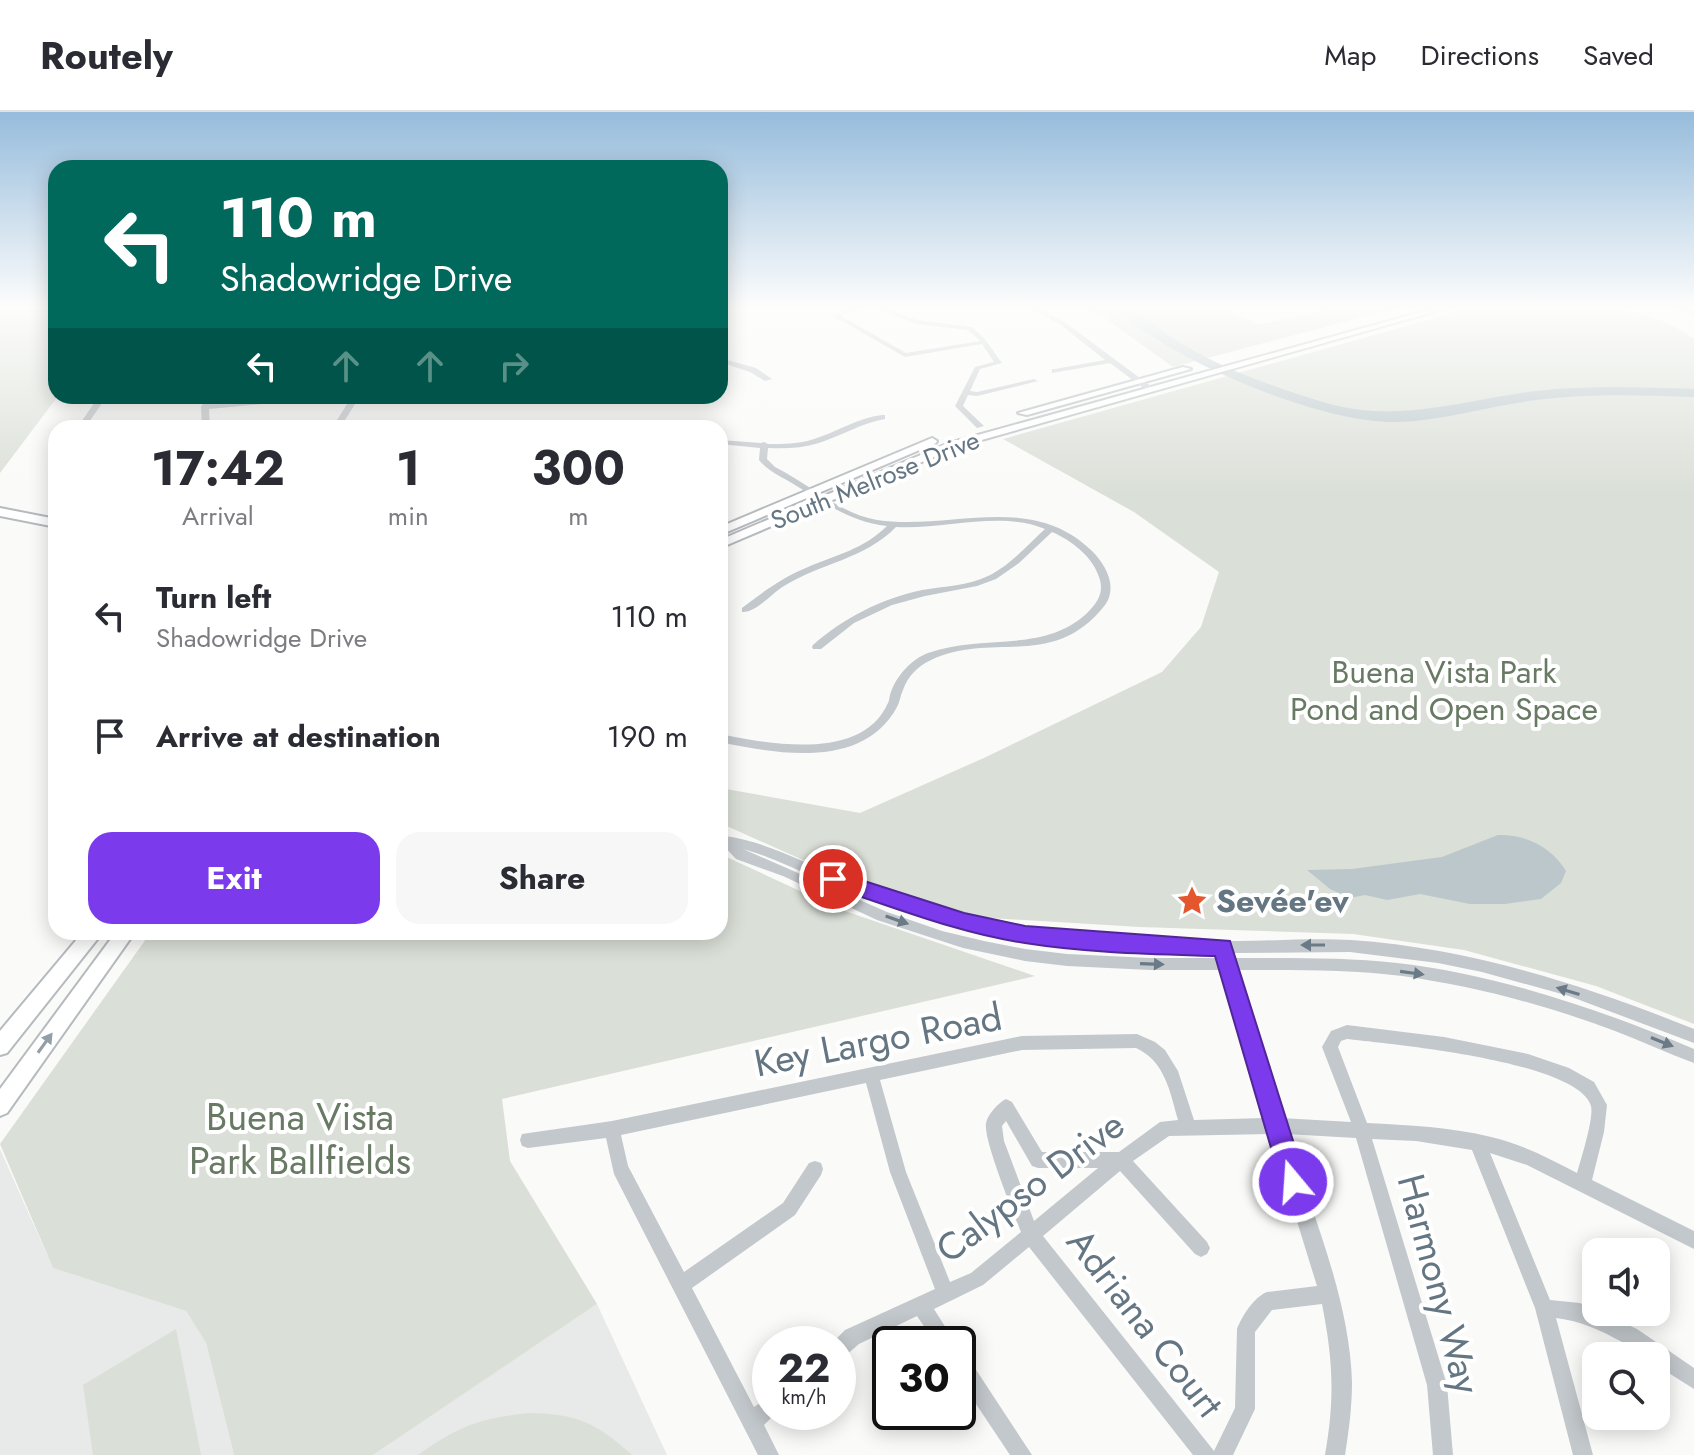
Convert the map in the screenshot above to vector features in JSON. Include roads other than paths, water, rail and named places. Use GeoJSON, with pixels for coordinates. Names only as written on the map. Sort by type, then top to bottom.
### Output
{"type":"FeatureCollection","features":[{"type":"Feature","properties":{"kind":"main road","name":"South Melrose Drive"},"geometry":{"type":"LineString","coordinates":[[728,528],[916,447],[985,424],[1183,370]]}},
{"type":"Feature","properties":{"kind":"main road","name":"South Melrose Drive"},"geometry":{"type":"LineString","coordinates":[[728,540],[953,445],[1228,370]]}},
{"type":"Feature","properties":{"kind":"main road"},"geometry":{"type":"LineString","coordinates":[[1075,411],[1078,404],[1108,395],[1111,389]]}},
{"type":"Feature","properties":{"kind":"main road"},"geometry":{"type":"LineString","coordinates":[[0,512],[48,521]]}},
{"type":"Feature","properties":{"kind":"main road"},"geometry":{"type":"LineString","coordinates":[[0,1046],[87,940]]}},
{"type":"Feature","properties":{"kind":"main road"},"geometry":{"type":"LineString","coordinates":[[0,1106],[120,940]]}},
{"type":"Feature","properties":{"kind":"street"},"geometry":{"type":"LineString","coordinates":[[752,370],[768,379]]}},
{"type":"Feature","properties":{"kind":"street"},"geometry":{"type":"LineString","coordinates":[[976,370],[960,409],[985,424]]}},
{"type":"Feature","properties":{"kind":"street"},"geometry":{"type":"LineString","coordinates":[[1055,371],[1062,370]]}},
{"type":"Feature","properties":{"kind":"street"},"geometry":{"type":"LineString","coordinates":[[1122,370],[1152,390]]}},
{"type":"Feature","properties":{"kind":"street"},"geometry":{"type":"LineString","coordinates":[[967,393],[977,394],[1034,381]]}},
{"type":"Feature","properties":{"kind":"street"},"geometry":{"type":"LineString","coordinates":[[206,420],[207,404]]}},
{"type":"Feature","properties":{"kind":"street"},"geometry":{"type":"LineString","coordinates":[[205,407],[238,404]]}},
{"type":"Feature","properties":{"kind":"street"},"geometry":{"type":"LineString","coordinates":[[728,442],[790,446],[811,443],[862,421],[882,417]]}},
{"type":"Feature","properties":{"kind":"street"},"geometry":{"type":"LineString","coordinates":[[728,740],[800,752],[833,747],[869,731],[892,707],[898,686],[914,667],[928,657],[983,644],[1021,645],[1057,636],[1078,627],[1104,601],[1106,579],[1087,550],[1050,529],[1008,518],[894,524],[866,519],[772,469],[763,460],[764,444]]}},
{"type":"Feature","properties":{"kind":"street"},"geometry":{"type":"LineString","coordinates":[[746,610],[798,574],[867,549],[894,524]]}},
{"type":"Feature","properties":{"kind":"street"},"geometry":{"type":"LineString","coordinates":[[817,647],[833,632],[878,606],[915,594],[969,587],[996,576],[1050,529]]}},
{"type":"Feature","properties":{"kind":"street"},"geometry":{"type":"LineString","coordinates":[[728,841],[747,843],[833,879],[913,906],[1009,931],[1096,942],[1223,947],[1318,945],[1414,953],[1539,982],[1631,1011],[1694,1036]]}},
{"type":"Feature","properties":{"kind":"street"},"geometry":{"type":"LineString","coordinates":[[728,844],[741,855],[864,908],[958,940],[1023,954],[1099,963],[1360,967],[1419,974],[1541,1002],[1633,1031],[1694,1056]]}},
{"type":"Feature","properties":{"kind":"street"},"geometry":{"type":"LineString","coordinates":[[1223,947],[1275,1126],[1329,1294],[1345,1373],[1343,1421],[1335,1455]]}},
{"type":"Feature","properties":{"kind":"street","name":"Harmony Way"},"geometry":{"type":"LineString","coordinates":[[1443,1455],[1437,1385],[1362,1131],[1330,1047],[1336,1036],[1347,1032],[1451,1043],[1565,1073],[1584,1082],[1595,1094],[1600,1107],[1583,1184]]}},
{"type":"Feature","properties":{"kind":"street","name":"Key Largo Road"},"geometry":{"type":"LineString","coordinates":[[528,1140],[612,1129],[1022,1043],[1137,1041],[1152,1046],[1166,1060],[1188,1128]]}},
{"type":"Feature","properties":{"kind":"street"},"geometry":{"type":"LineString","coordinates":[[871,1074],[898,1172],[945,1293]]}},
{"type":"Feature","properties":{"kind":"street","name":"Adriana Court"},"geometry":{"type":"LineString","coordinates":[[1121,1160],[1038,1160],[1006,1107],[994,1124],[996,1141],[1030,1234],[1206,1455]]}},
{"type":"Feature","properties":{"kind":"street","name":"Calypso Drive"},"geometry":{"type":"LineString","coordinates":[[856,1335],[977,1279],[1121,1160],[1166,1128],[1275,1126],[1416,1133],[1492,1145],[1530,1158],[1694,1240]]}},
{"type":"Feature","properties":{"kind":"street"},"geometry":{"type":"LineString","coordinates":[[612,1129],[620,1168],[752,1422]]}},
{"type":"Feature","properties":{"kind":"street"},"geometry":{"type":"LineString","coordinates":[[1478,1144],[1544,1308],[1583,1455]]}},
{"type":"Feature","properties":{"kind":"street"},"geometry":{"type":"LineString","coordinates":[[1121,1160],[1201,1248]]}},
{"type":"Feature","properties":{"kind":"street"},"geometry":{"type":"LineString","coordinates":[[681,1285],[789,1209],[815,1169]]}},
{"type":"Feature","properties":{"kind":"street"},"geometry":{"type":"LineString","coordinates":[[1223,1455],[1245,1409],[1246,1329],[1267,1301],[1329,1294]]}},
{"type":"Feature","properties":{"kind":"street"},"geometry":{"type":"LineString","coordinates":[[921,1306],[935,1326]]}},
{"type":"Feature","properties":{"kind":"street"},"geometry":{"type":"LineString","coordinates":[[1544,1308],[1580,1312],[1630,1336],[1694,1379]]}},
{"type":"Feature","properties":{"kind":"street"},"geometry":{"type":"LineString","coordinates":[[976,1387],[1022,1455]]}},
{"type":"Feature","properties":{"kind":"street"},"geometry":{"type":"LineString","coordinates":[[756,1430],[769,1455]]}},
{"type":"Feature","properties":{"kind":"waterway"},"geometry":{"type":"LineString","coordinates":[[1225,370],[1308,402],[1361,415],[1396,418],[1511,399],[1580,392],[1694,393]]}},
{"type":"Feature","properties":{"kind":"place","name":"Sevée'ev"},"geometry":{"type":"Point","coordinates":[1192,901]}},
{"type":"Feature","properties":{"kind":"park label","name":"Buena Vista Park Pond and Open Space"},"geometry":{"type":"Point","coordinates":[1444,690]}},
{"type":"Feature","properties":{"kind":"park label","name":"Buena Vista Park Ballfields"},"geometry":{"type":"Point","coordinates":[300,1139]}}]}
